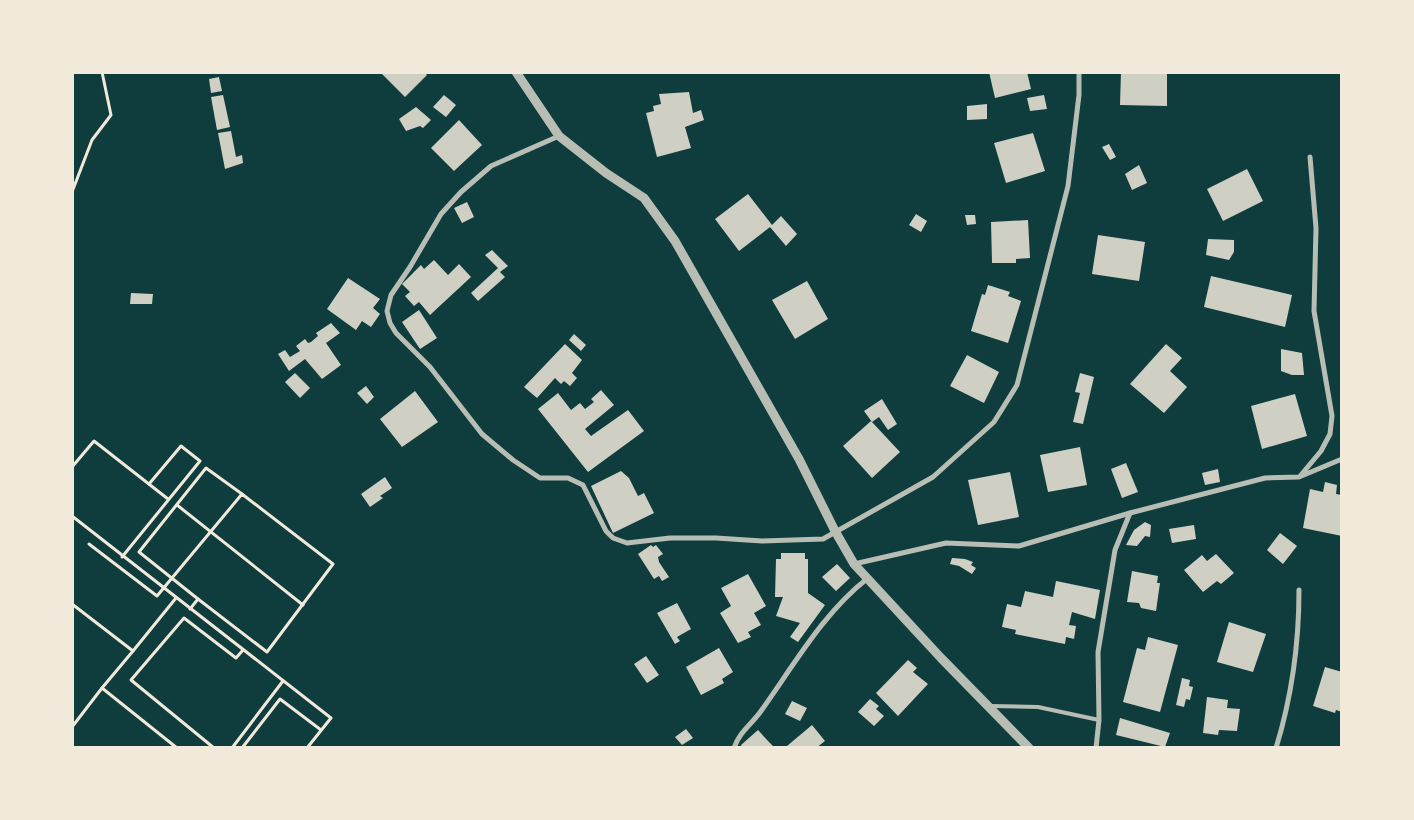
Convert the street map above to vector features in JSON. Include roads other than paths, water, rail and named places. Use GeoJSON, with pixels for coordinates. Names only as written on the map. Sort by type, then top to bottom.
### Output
{"type":"FeatureCollection","features":[{"type":"Feature","properties":{"kind":"street"},"geometry":{"type":"LineString","coordinates":[[516,72],[559,136],[606,173],[644,198],[675,241],[799,459],[835,531],[854,564],[1029,748]]}},
{"type":"Feature","properties":{"kind":"street"},"geometry":{"type":"LineString","coordinates":[[559,136],[492,166],[461,192],[441,214],[391,295],[387,311],[390,323],[396,333],[430,367],[482,434],[513,460],[540,478],[568,478],[583,486],[606,531],[613,538],[626,543],[670,538],[771,541],[823,539],[933,476],[994,422],[1017,385],[1068,186],[1079,95],[1079,72]]}},
{"type":"Feature","properties":{"kind":"street"},"geometry":{"type":"LineString","coordinates":[[1299,477],[1321,451],[1330,434],[1332,416],[1314,310],[1316,228],[1310,157]]}},
{"type":"Feature","properties":{"kind":"street"},"geometry":{"type":"LineString","coordinates":[[854,564],[946,543],[1019,546],[1130,513],[1265,478],[1299,477],[1342,459]]}},
{"type":"Feature","properties":{"kind":"street"},"geometry":{"type":"LineString","coordinates":[[1096,748],[1099,720],[1098,652],[1115,550],[1130,513]]}},
{"type":"Feature","properties":{"kind":"street"},"geometry":{"type":"LineString","coordinates":[[734,748],[737,737],[757,717],[815,633],[854,589],[868,578]]}},
{"type":"Feature","properties":{"kind":"street"},"geometry":{"type":"LineString","coordinates":[[1276,748],[1293,675],[1299,632],[1299,590]]}},
{"type":"Feature","properties":{"kind":"lane"},"geometry":{"type":"LineString","coordinates":[[987,706],[1038,707],[1099,720]]}}]}
